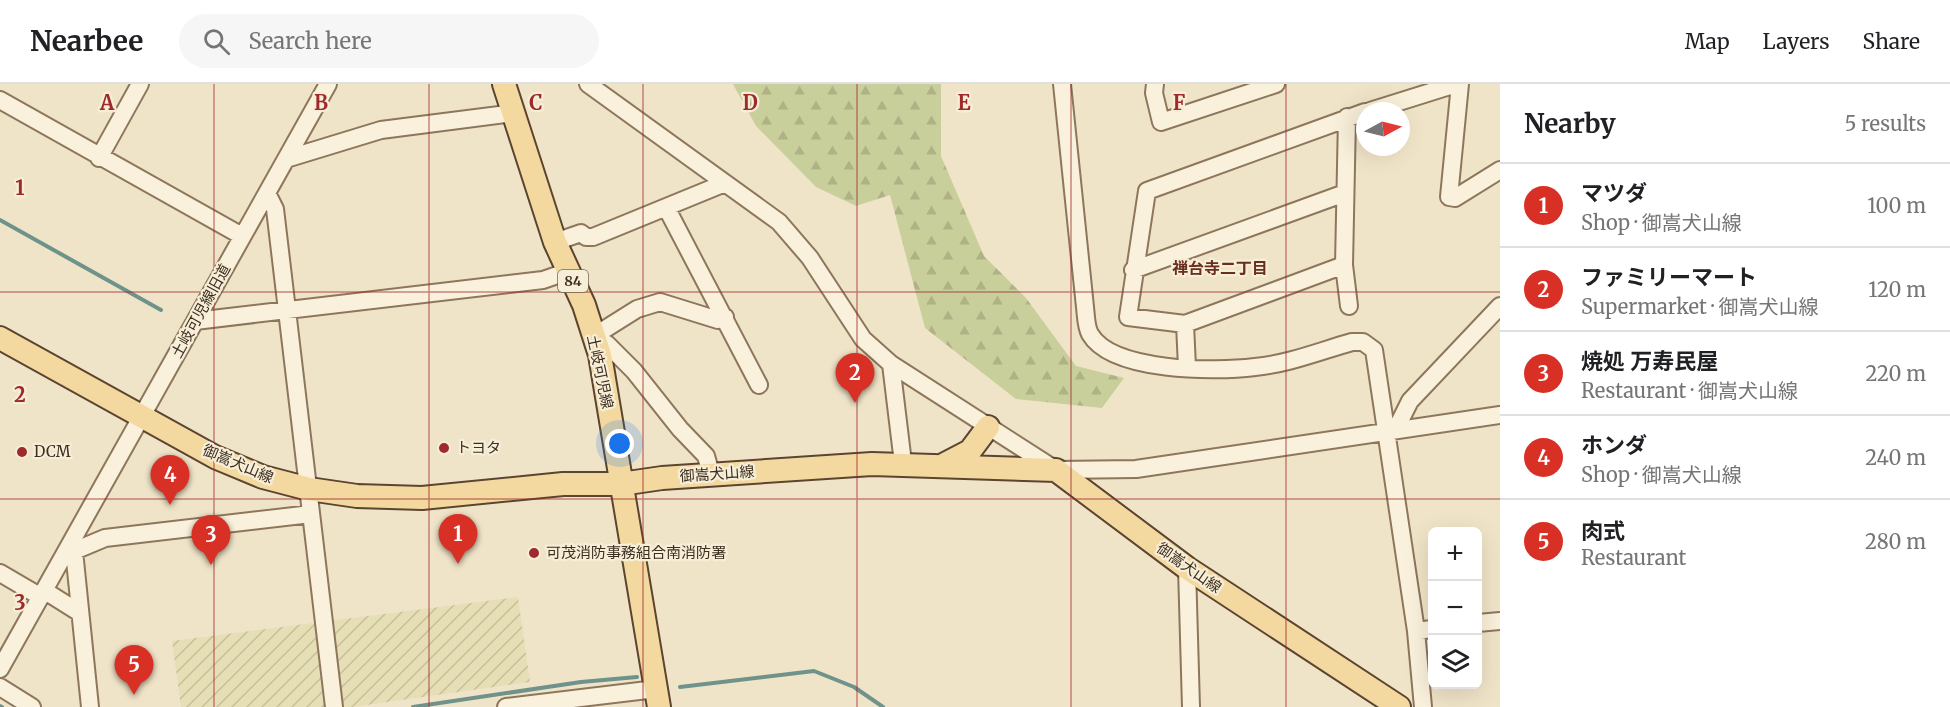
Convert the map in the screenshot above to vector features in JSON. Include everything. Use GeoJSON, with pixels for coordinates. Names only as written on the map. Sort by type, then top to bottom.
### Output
{"type":"FeatureCollection","features":[{"type":"Feature","properties":{"kind":"main road","name":"土岐可児線"},"geometry":{"type":"LineString","coordinates":[[504,84],[555,242],[600,356],[658,698]]}},
{"type":"Feature","properties":{"kind":"main road","name":"御嵩犬山線"},"geometry":{"type":"LineString","coordinates":[[0,338],[215,457],[262,477],[309,489],[357,496],[411,498],[562,484],[621,484],[662,477],[903,463],[1056,470],[1187,568],[1399,707]]}},
{"type":"Feature","properties":{"kind":"main road"},"geometry":{"type":"LineString","coordinates":[[944,465],[970,451],[988,427]]}},
{"type":"Feature","properties":{"kind":"street"},"geometry":{"type":"LineString","coordinates":[[0,89],[3,84]]}},
{"type":"Feature","properties":{"kind":"street"},"geometry":{"type":"LineString","coordinates":[[99,158],[140,84]]}},
{"type":"Feature","properties":{"kind":"street","name":"土岐可児線旧道"},"geometry":{"type":"LineString","coordinates":[[0,669],[73,544],[141,416],[328,84]]}},
{"type":"Feature","properties":{"kind":"street"},"geometry":{"type":"LineString","coordinates":[[588,84],[779,222],[810,258],[863,339],[891,364],[1056,470],[1136,469],[1500,415]]}},
{"type":"Feature","properties":{"kind":"street"},"geometry":{"type":"LineString","coordinates":[[1062,84],[1089,333],[1101,347],[1117,357],[1187,367],[1255,368],[1352,342],[1363,342],[1374,350],[1392,430],[1424,630],[1423,707]]}},
{"type":"Feature","properties":{"kind":"street"},"geometry":{"type":"LineString","coordinates":[[1155,84],[1154,93],[1161,122],[1227,91],[1276,84]]}},
{"type":"Feature","properties":{"kind":"street"},"geometry":{"type":"LineString","coordinates":[[1399,102],[1458,84],[1449,197],[1455,198],[1500,170]]}},
{"type":"Feature","properties":{"kind":"street"},"geometry":{"type":"LineString","coordinates":[[0,100],[99,158],[242,236]]}},
{"type":"Feature","properties":{"kind":"street"},"geometry":{"type":"LineString","coordinates":[[286,159],[381,130],[514,113]]}},
{"type":"Feature","properties":{"kind":"street"},"geometry":{"type":"LineString","coordinates":[[1344,265],[1185,324],[1128,317],[1133,270],[1147,191],[1356,114]]}},
{"type":"Feature","properties":{"kind":"street"},"geometry":{"type":"LineString","coordinates":[[1347,117],[1344,265],[1349,306]]}},
{"type":"Feature","properties":{"kind":"street"},"geometry":{"type":"LineString","coordinates":[[555,242],[581,233],[586,237],[593,237],[725,183]]}},
{"type":"Feature","properties":{"kind":"street"},"geometry":{"type":"LineString","coordinates":[[267,193],[275,208],[334,707]]}},
{"type":"Feature","properties":{"kind":"street"},"geometry":{"type":"LineString","coordinates":[[1133,270],[1345,193]]}},
{"type":"Feature","properties":{"kind":"street"},"geometry":{"type":"LineString","coordinates":[[666,207],[759,385]]}},
{"type":"Feature","properties":{"kind":"street"},"geometry":{"type":"LineString","coordinates":[[195,321],[543,280],[568,271]]}},
{"type":"Feature","properties":{"kind":"street"},"geometry":{"type":"LineString","coordinates":[[711,474],[706,456],[680,429],[634,370],[607,344],[594,336],[637,309],[660,302],[718,320],[725,317]]}},
{"type":"Feature","properties":{"kind":"street"},"geometry":{"type":"LineString","coordinates":[[1392,430],[1410,401],[1500,306]]}},
{"type":"Feature","properties":{"kind":"street"},"geometry":{"type":"LineString","coordinates":[[1185,324],[1187,367]]}},
{"type":"Feature","properties":{"kind":"street"},"geometry":{"type":"LineString","coordinates":[[891,364],[903,463]]}},
{"type":"Feature","properties":{"kind":"street"},"geometry":{"type":"LineString","coordinates":[[90,707],[73,544],[105,538],[311,514]]}},
{"type":"Feature","properties":{"kind":"street"},"geometry":{"type":"LineString","coordinates":[[1187,568],[1191,707]]}},
{"type":"Feature","properties":{"kind":"street"},"geometry":{"type":"LineString","coordinates":[[0,573],[80,613]]}},
{"type":"Feature","properties":{"kind":"street"},"geometry":{"type":"LineString","coordinates":[[1482,623],[1500,621]]}},
{"type":"Feature","properties":{"kind":"street"},"geometry":{"type":"LineString","coordinates":[[0,687],[32,707]]}},
{"type":"Feature","properties":{"kind":"street"},"geometry":{"type":"LineString","coordinates":[[506,707],[658,698]]}},
{"type":"Feature","properties":{"kind":"shaded area"},"geometry":{"type":"Polygon","coordinates":[[[518,597],[530,682],[352,707],[181,707],[172,641],[518,597]]]}},
{"type":"Feature","properties":{"kind":"green space"},"geometry":{"type":"Polygon","coordinates":[[[733,84],[941,84],[941,156],[984,256],[1026,298],[1076,366],[1124,378],[1102,408],[1016,399],[925,328],[890,195],[856,206],[816,187],[756,126],[733,84]]]}},
{"type":"Feature","properties":{"kind":"waterway"},"geometry":{"type":"LineString","coordinates":[[0,220],[161,310]]}},
{"type":"Feature","properties":{"kind":"waterway"},"geometry":{"type":"LineString","coordinates":[[680,687],[814,671],[854,687],[883,707]]}},
{"type":"Feature","properties":{"kind":"waterway"},"geometry":{"type":"LineString","coordinates":[[413,707],[581,682],[637,677]]}},
{"type":"Feature","properties":{"kind":"place","name":"ファミリーマート"},"geometry":{"type":"Point","coordinates":[855,403]}},
{"type":"Feature","properties":{"kind":"place","name":"トヨタ"},"geometry":{"type":"Point","coordinates":[444,448]}},
{"type":"Feature","properties":{"kind":"place","name":"DCM"},"geometry":{"type":"Point","coordinates":[22,452]}},
{"type":"Feature","properties":{"kind":"place","name":"ホンダ"},"geometry":{"type":"Point","coordinates":[170,505]}},
{"type":"Feature","properties":{"kind":"place","name":"可茂消防事務組合南消防署"},"geometry":{"type":"Point","coordinates":[534,553]}},
{"type":"Feature","properties":{"kind":"place","name":"マツダ"},"geometry":{"type":"Point","coordinates":[458,564]}},
{"type":"Feature","properties":{"kind":"place","name":"焼処 万寿民屋"},"geometry":{"type":"Point","coordinates":[211,565]}},
{"type":"Feature","properties":{"kind":"place","name":"肉式"},"geometry":{"type":"Point","coordinates":[134,695]}},
{"type":"Feature","properties":{"kind":"district","name":"禅台寺二丁目"},"geometry":{"type":"Point","coordinates":[1220,268]}}]}
